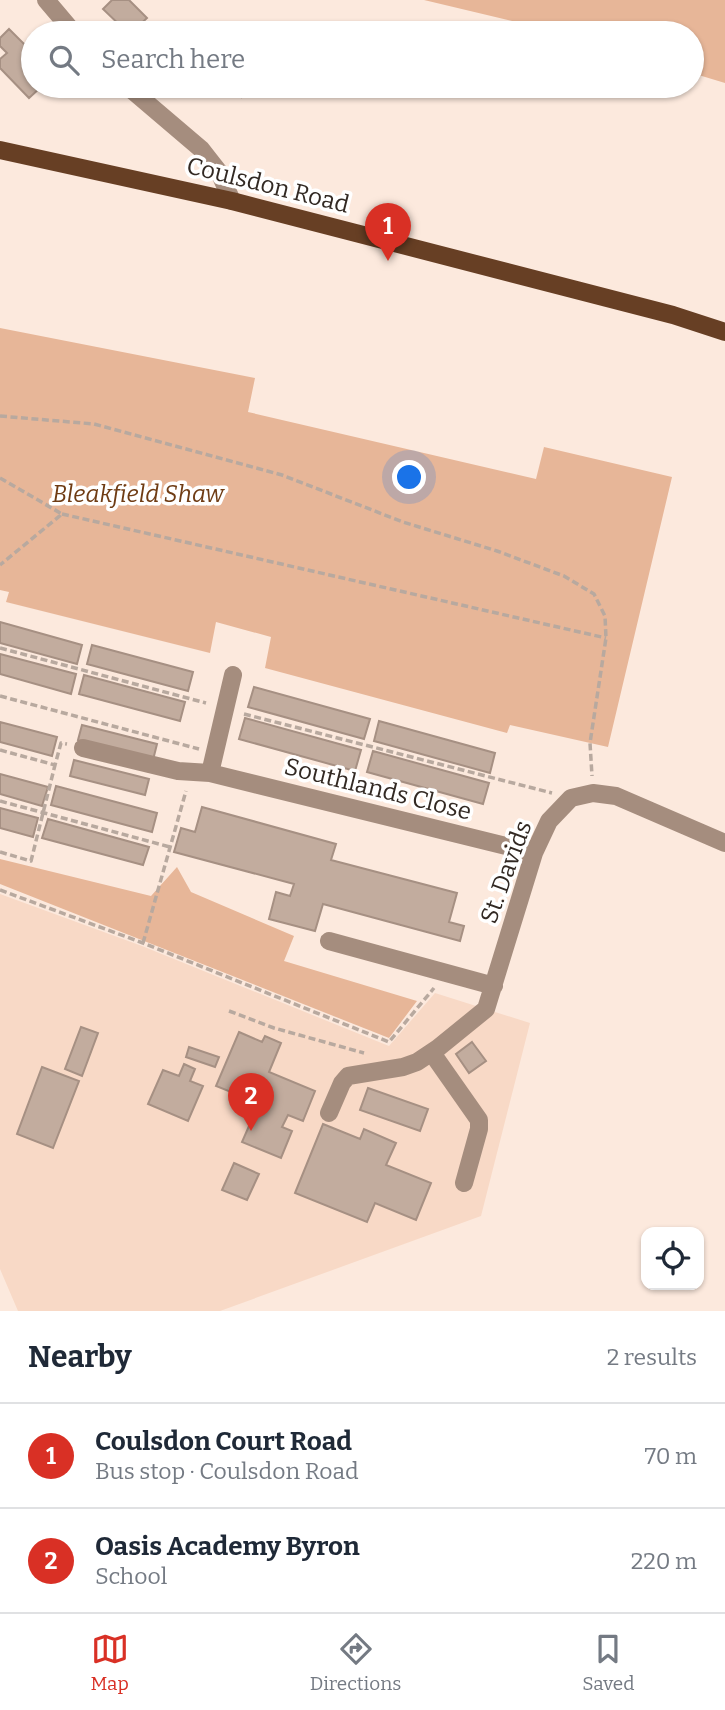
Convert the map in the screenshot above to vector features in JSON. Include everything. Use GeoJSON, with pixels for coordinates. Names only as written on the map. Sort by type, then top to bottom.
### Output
{"type":"FeatureCollection","features":[{"type":"Feature","properties":{"kind":"main road","name":"Coulsdon Road"},"geometry":{"type":"LineString","coordinates":[[0,150],[232,201],[621,301],[725,332]]}},
{"type":"Feature","properties":{"kind":"street"},"geometry":{"type":"LineString","coordinates":[[46,0],[64,21]]}},
{"type":"Feature","properties":{"kind":"street"},"geometry":{"type":"LineString","coordinates":[[141,98],[201,149],[219,172],[232,201]]}},
{"type":"Feature","properties":{"kind":"street"},"geometry":{"type":"LineString","coordinates":[[201,772],[215,753],[233,675]]}},
{"type":"Feature","properties":{"kind":"street","name":"Southlands Close"},"geometry":{"type":"LineString","coordinates":[[83,748],[178,771],[201,772],[534,853]]}},
{"type":"Feature","properties":{"kind":"street"},"geometry":{"type":"LineString","coordinates":[[571,798],[593,793],[617,796],[725,843]]}},
{"type":"Feature","properties":{"kind":"street","name":"St. Davids"},"geometry":{"type":"LineString","coordinates":[[432,1053],[486,1009],[534,853],[549,821],[571,798]]}},
{"type":"Feature","properties":{"kind":"street"},"geometry":{"type":"LineString","coordinates":[[329,942],[494,986]]}},
{"type":"Feature","properties":{"kind":"street"},"geometry":{"type":"LineString","coordinates":[[329,1113],[342,1083],[348,1076],[404,1067],[432,1053],[479,1120],[464,1183]]}},
{"type":"Feature","properties":{"kind":"path"},"geometry":{"type":"LineString","coordinates":[[0,415],[94,424],[282,475],[403,522],[497,551],[564,576],[594,594],[605,616],[606,638],[590,743],[593,793]]}},
{"type":"Feature","properties":{"kind":"path"},"geometry":{"type":"LineString","coordinates":[[0,478],[62,514],[606,638]]}},
{"type":"Feature","properties":{"kind":"path"},"geometry":{"type":"LineString","coordinates":[[0,565],[62,514]]}},
{"type":"Feature","properties":{"kind":"path"},"geometry":{"type":"LineString","coordinates":[[0,648],[571,798]]}},
{"type":"Feature","properties":{"kind":"path"},"geometry":{"type":"LineString","coordinates":[[0,696],[215,753]]}},
{"type":"Feature","properties":{"kind":"path"},"geometry":{"type":"LineString","coordinates":[[0,852],[31,861],[61,743],[83,748]]}},
{"type":"Feature","properties":{"kind":"path"},"geometry":{"type":"LineString","coordinates":[[0,750],[55,765]]}},
{"type":"Feature","properties":{"kind":"path"},"geometry":{"type":"LineString","coordinates":[[143,943],[170,847],[201,772]]}},
{"type":"Feature","properties":{"kind":"path"},"geometry":{"type":"LineString","coordinates":[[0,801],[170,847]]}},
{"type":"Feature","properties":{"kind":"path"},"geometry":{"type":"LineString","coordinates":[[0,890],[143,943],[389,1042],[434,988],[444,991]]}},
{"type":"Feature","properties":{"kind":"path"},"geometry":{"type":"LineString","coordinates":[[229,1011],[274,1028],[369,1053]]}},
{"type":"Feature","properties":{"kind":"shaded area"},"geometry":{"type":"Polygon","coordinates":[[[0,894],[142,946],[389,1046],[435,993],[530,1023],[481,1216],[220,1311],[18,1311],[0,1269],[0,894]]]}},
{"type":"Feature","properties":{"kind":"green space"},"geometry":{"type":"Polygon","coordinates":[[[424,0],[725,0],[725,83],[704,77],[704,21],[512,21],[424,0]]]}},
{"type":"Feature","properties":{"kind":"green space","name":"Bleakfield Shaw"},"geometry":{"type":"Polygon","coordinates":[[[0,328],[255,378],[248,412],[536,479],[544,447],[672,477],[608,747],[510,725],[507,733],[265,668],[271,637],[216,622],[210,653],[6,602],[9,592],[0,590],[0,328]]]}},
{"type":"Feature","properties":{"kind":"green space"},"geometry":{"type":"Polygon","coordinates":[[[0,859],[151,896],[177,867],[191,892],[294,936],[284,961],[417,1001],[389,1038],[0,884],[0,859]]]}},
{"type":"Feature","properties":{"kind":"building"},"geometry":{"type":"Polygon","coordinates":[[[112,0],[129,0],[147,18],[144,21],[116,21],[103,9],[112,0]]]}},
{"type":"Feature","properties":{"kind":"building"},"geometry":{"type":"Polygon","coordinates":[[[9,29],[21,41],[21,90],[0,68],[0,59],[7,53],[0,46],[0,38],[9,29]]]}},
{"type":"Feature","properties":{"kind":"building"},"geometry":{"type":"Polygon","coordinates":[[[0,622],[82,645],[77,664],[0,643],[0,622]]]}},
{"type":"Feature","properties":{"kind":"building"},"geometry":{"type":"Polygon","coordinates":[[[92,645],[193,672],[188,691],[87,664],[92,645]]]}},
{"type":"Feature","properties":{"kind":"building"},"geometry":{"type":"Polygon","coordinates":[[[0,654],[76,674],[71,694],[0,674],[0,654]]]}},
{"type":"Feature","properties":{"kind":"building"},"geometry":{"type":"Polygon","coordinates":[[[84,675],[185,702],[180,721],[79,694],[84,675]]]}},
{"type":"Feature","properties":{"kind":"building"},"geometry":{"type":"Polygon","coordinates":[[[254,687],[370,719],[364,739],[248,707],[254,687]]]}},
{"type":"Feature","properties":{"kind":"building"},"geometry":{"type":"Polygon","coordinates":[[[245,718],[361,750],[355,771],[239,739],[245,718]]]}},
{"type":"Feature","properties":{"kind":"building"},"geometry":{"type":"Polygon","coordinates":[[[379,721],[495,753],[490,773],[374,741],[379,721]]]}},
{"type":"Feature","properties":{"kind":"building"},"geometry":{"type":"Polygon","coordinates":[[[0,722],[57,737],[52,756],[0,742],[0,722]]]}},
{"type":"Feature","properties":{"kind":"building"},"geometry":{"type":"Polygon","coordinates":[[[82,725],[157,744],[153,760],[78,740],[82,725]]]}},
{"type":"Feature","properties":{"kind":"building"},"geometry":{"type":"Polygon","coordinates":[[[373,751],[489,783],[483,804],[367,772],[373,751]]]}},
{"type":"Feature","properties":{"kind":"building"},"geometry":{"type":"Polygon","coordinates":[[[74,760],[149,779],[145,795],[70,776],[74,760]]]}},
{"type":"Feature","properties":{"kind":"building"},"geometry":{"type":"Polygon","coordinates":[[[0,774],[48,787],[42,806],[0,794],[0,774]]]}},
{"type":"Feature","properties":{"kind":"building"},"geometry":{"type":"Polygon","coordinates":[[[56,786],[157,813],[152,832],[51,805],[56,786]]]}},
{"type":"Feature","properties":{"kind":"building"},"geometry":{"type":"Polygon","coordinates":[[[202,807],[336,844],[331,860],[457,893],[449,922],[464,926],[460,941],[323,904],[315,931],[269,919],[276,892],[290,896],[294,884],[174,852],[181,828],[195,832],[202,807]]]}},
{"type":"Feature","properties":{"kind":"building"},"geometry":{"type":"Polygon","coordinates":[[[0,808],[38,818],[33,837],[0,828],[0,808]]]}},
{"type":"Feature","properties":{"kind":"building"},"geometry":{"type":"Polygon","coordinates":[[[48,819],[149,847],[143,865],[42,838],[48,819]]]}},
{"type":"Feature","properties":{"kind":"building"},"geometry":{"type":"Polygon","coordinates":[[[81,1027],[98,1033],[82,1076],[65,1069],[81,1027]]]}},
{"type":"Feature","properties":{"kind":"building"},"geometry":{"type":"Polygon","coordinates":[[[239,1032],[262,1042],[265,1036],[281,1043],[269,1072],[315,1091],[303,1121],[288,1115],[282,1127],[292,1131],[281,1158],[242,1142],[259,1103],[216,1086],[239,1032]]]}},
{"type":"Feature","properties":{"kind":"building"},"geometry":{"type":"Polygon","coordinates":[[[472,1042],[486,1061],[469,1073],[456,1054],[472,1042]]]}},
{"type":"Feature","properties":{"kind":"building"},"geometry":{"type":"Polygon","coordinates":[[[189,1047],[219,1057],[215,1067],[186,1057],[189,1047]]]}},
{"type":"Feature","properties":{"kind":"building"},"geometry":{"type":"Polygon","coordinates":[[[184,1064],[195,1069],[190,1081],[203,1086],[188,1121],[148,1104],[163,1070],[179,1076],[184,1064]]]}},
{"type":"Feature","properties":{"kind":"building"},"geometry":{"type":"Polygon","coordinates":[[[42,1067],[79,1081],[53,1148],[17,1134],[42,1067]]]}},
{"type":"Feature","properties":{"kind":"building"},"geometry":{"type":"Polygon","coordinates":[[[368,1088],[428,1109],[420,1131],[360,1110],[368,1088]]]}},
{"type":"Feature","properties":{"kind":"building"},"geometry":{"type":"Polygon","coordinates":[[[323,1124],[360,1139],[364,1129],[396,1143],[386,1165],[431,1183],[416,1220],[375,1203],[367,1222],[295,1193],[323,1124]]]}},
{"type":"Feature","properties":{"kind":"building"},"geometry":{"type":"Polygon","coordinates":[[[234,1163],[259,1174],[247,1200],[222,1190],[234,1163]]]}},
{"type":"Feature","properties":{"kind":"place","name":"Coulsdon Court Road"},"geometry":{"type":"Point","coordinates":[388,261]}},
{"type":"Feature","properties":{"kind":"place","name":"Oasis Academy Byron"},"geometry":{"type":"Point","coordinates":[251,1131]}}]}
